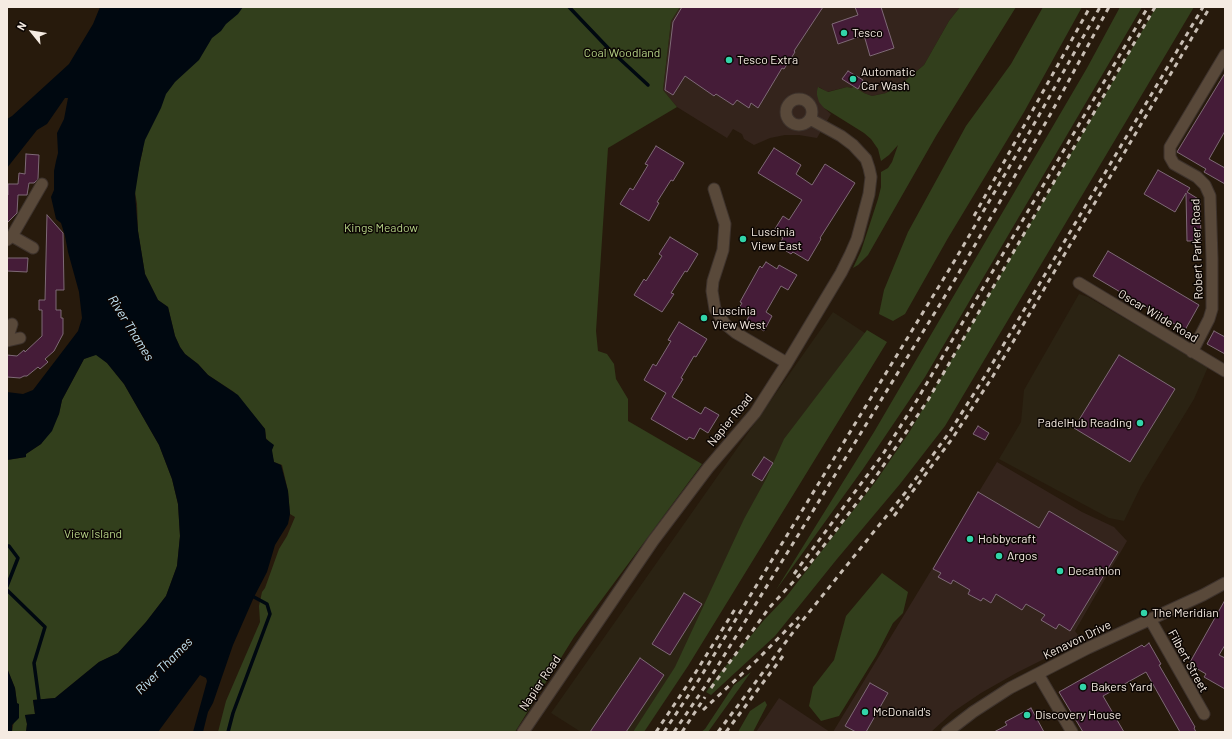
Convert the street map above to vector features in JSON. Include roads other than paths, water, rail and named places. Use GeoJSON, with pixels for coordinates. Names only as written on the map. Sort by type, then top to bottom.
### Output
{"type":"FeatureCollection","features":[{"type":"Feature","properties":{"kind":"street","name":"Robert Parker Road"},"geometry":{"type":"LineString","coordinates":[[1192,352],[1209,320],[1212,309],[1210,196],[1205,185],[1197,177],[1174,164],[1170,157],[1170,147],[1225,55]]}},
{"type":"Feature","properties":{"kind":"street","name":"Napier Road"},"geometry":{"type":"LineString","coordinates":[[523,732],[653,542],[708,468],[755,413],[841,274],[850,255],[857,239],[871,177],[866,159],[847,140],[810,120]]}},
{"type":"Feature","properties":{"kind":"street"},"geometry":{"type":"LineString","coordinates":[[33,248],[9,238],[42,184]]}},
{"type":"Feature","properties":{"kind":"street"},"geometry":{"type":"LineString","coordinates":[[714,189],[725,224],[723,250],[712,291],[715,309],[725,324],[787,363]]}},
{"type":"Feature","properties":{"kind":"street","name":"Oscar Wilde Road"},"geometry":{"type":"LineString","coordinates":[[1079,283],[1225,371]]}},
{"type":"Feature","properties":{"kind":"street"},"geometry":{"type":"LineString","coordinates":[[12,324],[7,340],[20,338]]}},
{"type":"Feature","properties":{"kind":"street","name":"Kenavon Drive"},"geometry":{"type":"LineString","coordinates":[[947,732],[973,712],[1010,688],[1088,648],[1203,595],[1225,583]]}},
{"type":"Feature","properties":{"kind":"street","name":"Filbert Street"},"geometry":{"type":"LineString","coordinates":[[1150,619],[1204,714]]}},
{"type":"Feature","properties":{"kind":"street"},"geometry":{"type":"LineString","coordinates":[[1038,674],[1072,732]]}},
{"type":"Feature","properties":{"kind":"water","name":"River Thames"},"geometry":{"type":"Polygon","coordinates":[[[100,7],[243,7],[221,31],[212,38],[199,60],[175,82],[166,94],[161,108],[145,140],[135,194],[138,231],[145,274],[158,300],[168,307],[175,336],[180,347],[185,354],[198,364],[208,375],[238,395],[265,429],[266,439],[274,445],[272,450],[274,462],[281,465],[288,491],[290,514],[288,524],[275,545],[267,572],[254,597],[233,645],[213,703],[208,712],[203,732],[193,732],[207,681],[206,678],[200,675],[158,732],[26,732],[27,724],[25,715],[35,714],[33,700],[55,698],[99,662],[118,653],[146,622],[166,596],[177,566],[180,536],[178,504],[172,479],[159,445],[124,384],[107,363],[96,355],[84,359],[62,400],[59,414],[52,431],[41,444],[26,454],[26,457],[7,460],[7,392],[23,394],[33,390],[78,331],[82,318],[79,292],[65,236],[61,223],[56,219],[51,197],[54,190],[54,171],[58,153],[57,133],[64,119],[68,98],[65,98],[47,124],[37,130],[7,168],[7,119],[69,64],[93,24],[100,7]]]}},
{"type":"Feature","properties":{"kind":"water"},"geometry":{"type":"Polygon","coordinates":[[[7,668],[15,688],[17,703],[19,704],[19,718],[12,725],[12,732],[7,732],[7,668]]]}},
{"type":"Feature","properties":{"kind":"waterway"},"geometry":{"type":"LineString","coordinates":[[569,7],[609,49],[648,85]]}},
{"type":"Feature","properties":{"kind":"waterway"},"geometry":{"type":"LineString","coordinates":[[7,546],[9,546],[18,558],[7,586]]}},
{"type":"Feature","properties":{"kind":"waterway"},"geometry":{"type":"LineString","coordinates":[[7,590],[45,627],[34,663],[39,700]]}},
{"type":"Feature","properties":{"kind":"waterway"},"geometry":{"type":"LineString","coordinates":[[228,732],[233,713],[270,614],[267,604],[254,597]]}},
{"type":"Feature","properties":{"kind":"railway"},"geometry":{"type":"LineString","coordinates":[[974,216],[1090,7]]}},
{"type":"Feature","properties":{"kind":"railway"},"geometry":{"type":"LineString","coordinates":[[664,732],[700,678],[955,260],[1100,7]]}},
{"type":"Feature","properties":{"kind":"railway"},"geometry":{"type":"LineString","coordinates":[[674,732],[706,685],[953,283],[1050,115],[1109,7]]}},
{"type":"Feature","properties":{"kind":"railway"},"geometry":{"type":"LineString","coordinates":[[794,574],[883,454],[917,400],[1148,7]]}},
{"type":"Feature","properties":{"kind":"railway"},"geometry":{"type":"LineString","coordinates":[[711,688],[769,608],[807,567],[866,491],[928,400],[1155,7]]}},
{"type":"Feature","properties":{"kind":"railway"},"geometry":{"type":"LineString","coordinates":[[718,732],[794,631],[909,488],[951,430],[985,376],[1203,7]]}},
{"type":"Feature","properties":{"kind":"railway"},"geometry":{"type":"LineString","coordinates":[[894,516],[952,439],[993,376],[1210,7]]}},
{"type":"Feature","properties":{"kind":"railway"},"geometry":{"type":"LineString","coordinates":[[656,732],[737,606]]}},
{"type":"Feature","properties":{"kind":"railway"},"geometry":{"type":"LineString","coordinates":[[703,710],[757,660],[799,617]]}},
{"type":"Feature","properties":{"kind":"railway"},"geometry":{"type":"LineString","coordinates":[[726,732],[786,652]]}},
{"type":"Feature","properties":{"kind":"railway"},"geometry":{"type":"LineString","coordinates":[[682,732],[705,697]]}},
{"type":"Feature","properties":{"kind":"place","name":"Tesco"},"geometry":{"type":"Point","coordinates":[844,33]}},
{"type":"Feature","properties":{"kind":"place","name":"Tesco Extra"},"geometry":{"type":"Point","coordinates":[729,60]}},
{"type":"Feature","properties":{"kind":"place","name":"Automatic Car Wash"},"geometry":{"type":"Point","coordinates":[853,79]}},
{"type":"Feature","properties":{"kind":"place","name":"Luscinia View East"},"geometry":{"type":"Point","coordinates":[743,239]}},
{"type":"Feature","properties":{"kind":"place","name":"Luscinia View West"},"geometry":{"type":"Point","coordinates":[704,318]}},
{"type":"Feature","properties":{"kind":"place","name":"PadelHub Reading"},"geometry":{"type":"Point","coordinates":[1140,423]}},
{"type":"Feature","properties":{"kind":"place","name":"Hobbycraft"},"geometry":{"type":"Point","coordinates":[970,539]}},
{"type":"Feature","properties":{"kind":"place","name":"Argos"},"geometry":{"type":"Point","coordinates":[999,556]}},
{"type":"Feature","properties":{"kind":"place","name":"Decathlon"},"geometry":{"type":"Point","coordinates":[1060,571]}},
{"type":"Feature","properties":{"kind":"place","name":"The Meridian"},"geometry":{"type":"Point","coordinates":[1144,613]}},
{"type":"Feature","properties":{"kind":"place","name":"Bakers Yard"},"geometry":{"type":"Point","coordinates":[1083,687]}},
{"type":"Feature","properties":{"kind":"place","name":"McDonald's"},"geometry":{"type":"Point","coordinates":[865,712]}},
{"type":"Feature","properties":{"kind":"place","name":"Discovery House"},"geometry":{"type":"Point","coordinates":[1027,715]}},
{"type":"Feature","properties":{"kind":"park label","name":"Coal Woodland"},"geometry":{"type":"Point","coordinates":[622,53]}},
{"type":"Feature","properties":{"kind":"park label","name":"Kings Meadow"},"geometry":{"type":"Point","coordinates":[381,228]}},
{"type":"Feature","properties":{"kind":"park label","name":"View Island"},"geometry":{"type":"Point","coordinates":[93,534]}}]}
